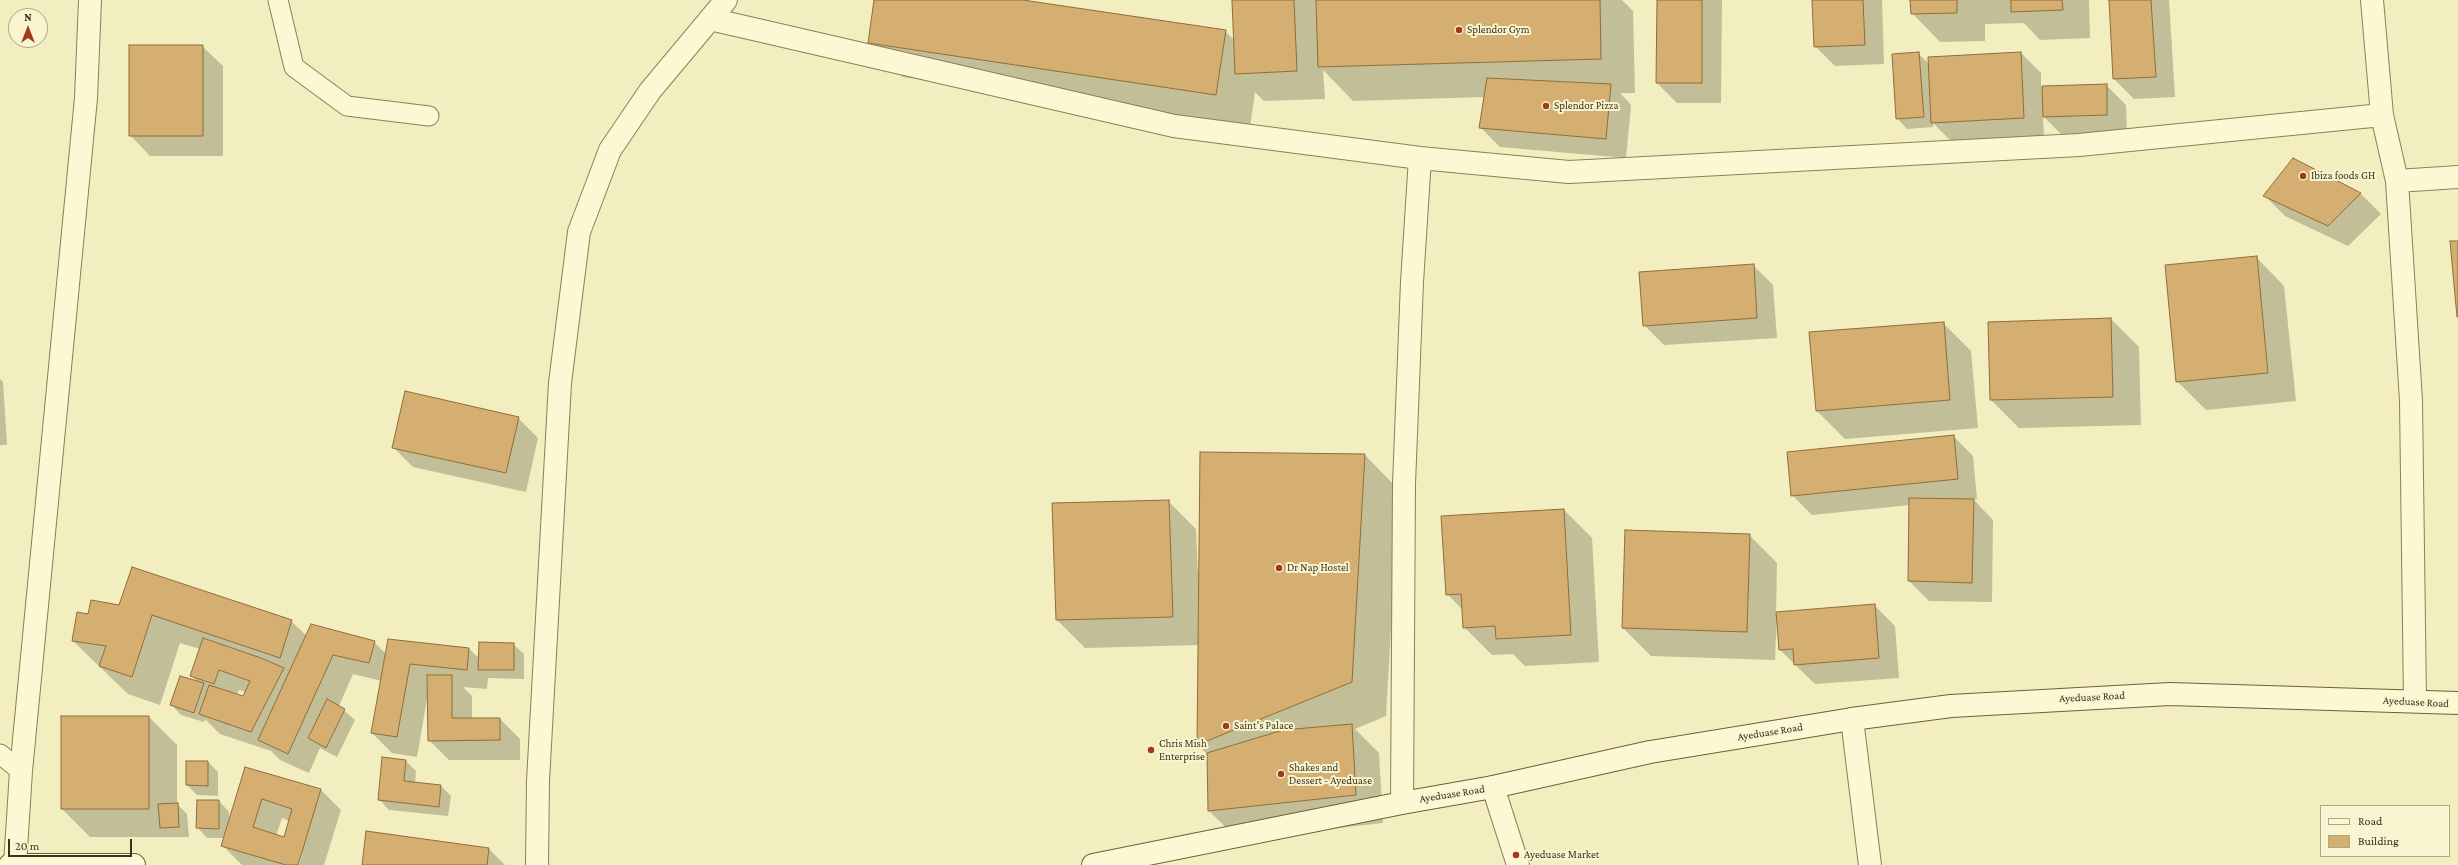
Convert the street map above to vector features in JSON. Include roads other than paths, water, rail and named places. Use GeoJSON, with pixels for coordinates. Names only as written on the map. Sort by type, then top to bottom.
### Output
{"type":"FeatureCollection","features":[{"type":"Feature","properties":{"kind":"street"},"geometry":{"type":"LineString","coordinates":[[15,865],[21,771],[85,106],[90,0]]}},
{"type":"Feature","properties":{"kind":"street"},"geometry":{"type":"LineString","coordinates":[[537,865],[538,781],[560,383],[579,232],[610,150],[650,91],[726,0]]}},
{"type":"Feature","properties":{"kind":"street"},"geometry":{"type":"LineString","coordinates":[[2372,0],[2382,115],[2397,181],[2411,401],[2416,701]]}},
{"type":"Feature","properties":{"kind":"street"},"geometry":{"type":"LineString","coordinates":[[710,19],[1174,126],[1420,158],[1570,172],[2079,145],[2382,115]]}},
{"type":"Feature","properties":{"kind":"street"},"geometry":{"type":"LineString","coordinates":[[1402,802],[1404,484],[1412,282],[1420,158]]}},
{"type":"Feature","properties":{"kind":"street"},"geometry":{"type":"LineString","coordinates":[[2397,181],[2458,177]]}},
{"type":"Feature","properties":{"kind":"street","name":"Ayeduase Road"},"geometry":{"type":"LineString","coordinates":[[1093,865],[1402,802],[1493,787],[1650,752],[1852,719],[1951,706],[2170,694],[2416,701],[2458,704]]}},
{"type":"Feature","properties":{"kind":"street"},"geometry":{"type":"LineString","coordinates":[[1852,719],[1870,865]]}},
{"type":"Feature","properties":{"kind":"street"},"geometry":{"type":"LineString","coordinates":[[1493,787],[1518,865]]}},
{"type":"Feature","properties":{"kind":"street"},"geometry":{"type":"LineString","coordinates":[[10,865],[134,865]]}},
{"type":"Feature","properties":{"kind":"lane"},"geometry":{"type":"LineString","coordinates":[[278,0],[294,67],[347,106],[429,116]]}},
{"type":"Feature","properties":{"kind":"lane"},"geometry":{"type":"LineString","coordinates":[[0,754],[21,771]]}},
{"type":"Feature","properties":{"kind":"place","name":"Splendor Gym"},"geometry":{"type":"Point","coordinates":[1459,30]}},
{"type":"Feature","properties":{"kind":"place","name":"Splendor Pizza"},"geometry":{"type":"Point","coordinates":[1546,106]}},
{"type":"Feature","properties":{"kind":"place","name":"Ibiza foods GH"},"geometry":{"type":"Point","coordinates":[2303,176]}},
{"type":"Feature","properties":{"kind":"place","name":"Dr Nap Hostel"},"geometry":{"type":"Point","coordinates":[1279,568]}},
{"type":"Feature","properties":{"kind":"place","name":"Saint's Palace"},"geometry":{"type":"Point","coordinates":[1226,726]}},
{"type":"Feature","properties":{"kind":"place","name":"Chris Mish Enterprise"},"geometry":{"type":"Point","coordinates":[1151,750]}},
{"type":"Feature","properties":{"kind":"place","name":"Shakes and Dessert - Ayeduase"},"geometry":{"type":"Point","coordinates":[1281,774]}},
{"type":"Feature","properties":{"kind":"place","name":"Ayeduase Market"},"geometry":{"type":"Point","coordinates":[1516,855]}}]}
